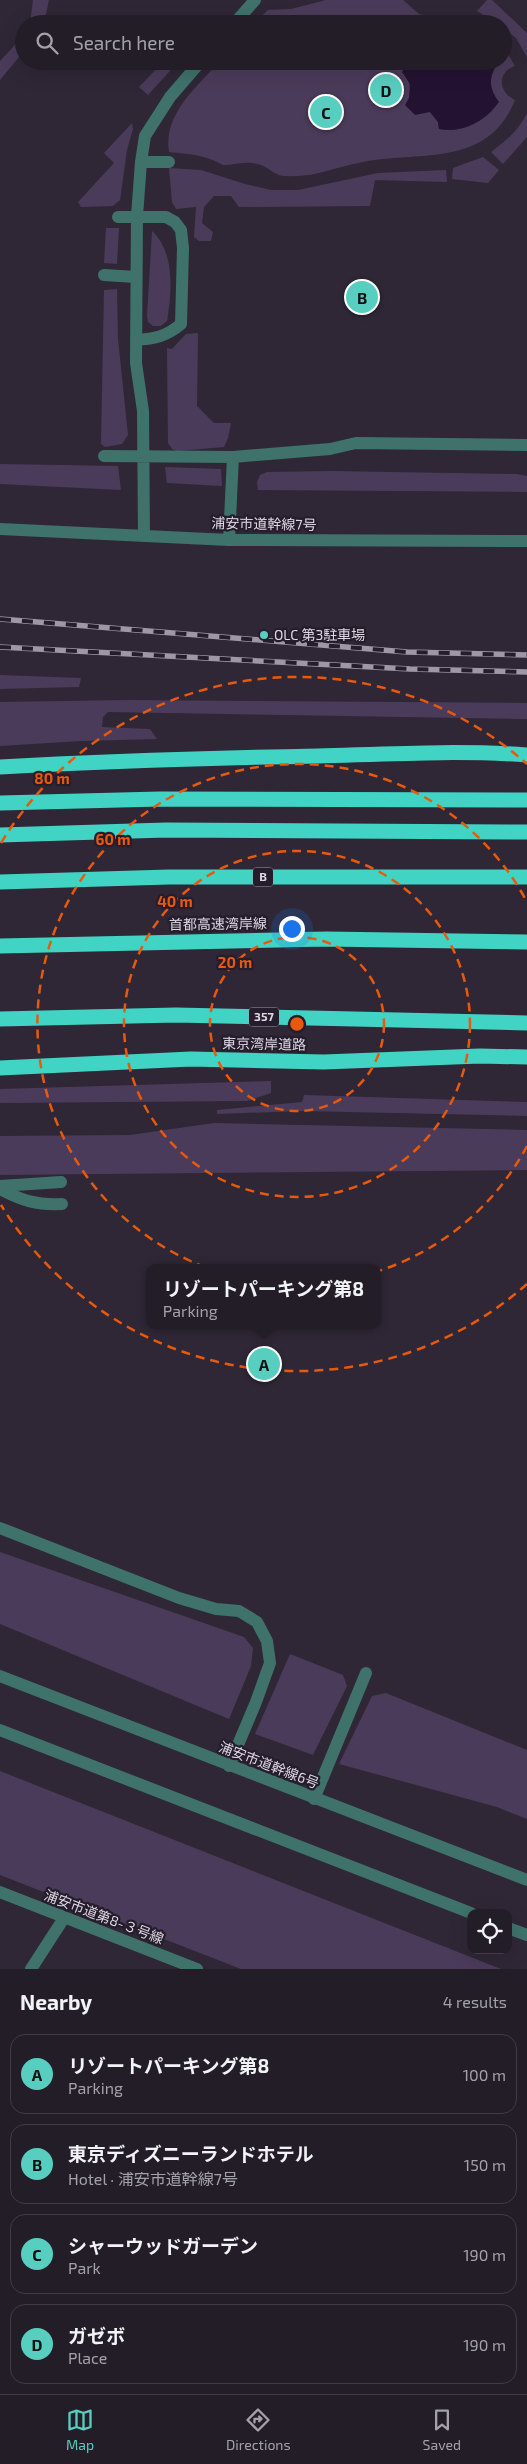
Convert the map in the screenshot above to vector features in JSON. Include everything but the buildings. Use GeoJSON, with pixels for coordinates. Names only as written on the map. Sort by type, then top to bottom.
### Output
{"type":"FeatureCollection","features":[{"type":"Feature","properties":{"kind":"highway"},"geometry":{"type":"LineString","coordinates":[[0,767],[154,759],[328,755],[488,752],[527,755]]}},
{"type":"Feature","properties":{"kind":"highway"},"geometry":{"type":"LineString","coordinates":[[0,803],[160,799],[527,800]]}},
{"type":"Feature","properties":{"kind":"highway"},"geometry":{"type":"LineString","coordinates":[[0,835],[166,830],[527,832]]}},
{"type":"Feature","properties":{"kind":"highway","name":"B"},"geometry":{"type":"LineString","coordinates":[[0,882],[169,877],[527,877]]}},
{"type":"Feature","properties":{"kind":"highway","name":"首都高速湾岸線"},"geometry":{"type":"LineString","coordinates":[[0,946],[326,939],[527,942]]}},
{"type":"Feature","properties":{"kind":"highway","name":"東京湾岸道路"},"geometry":{"type":"LineString","coordinates":[[0,1019],[176,1015],[527,1023]]}},
{"type":"Feature","properties":{"kind":"highway","name":"東京湾岸道路"},"geometry":{"type":"LineString","coordinates":[[0,1068],[191,1059],[324,1062],[480,1056],[527,1057]]}},
{"type":"Feature","properties":{"kind":"street"},"geometry":{"type":"LineString","coordinates":[[242,15],[255,0]]}},
{"type":"Feature","properties":{"kind":"street"},"geometry":{"type":"LineString","coordinates":[[144,536],[145,457],[143,411],[136,362],[137,216],[142,162],[146,136],[170,97],[193,70]]}},
{"type":"Feature","properties":{"kind":"street"},"geometry":{"type":"LineString","coordinates":[[142,162],[169,162]]}},
{"type":"Feature","properties":{"kind":"street"},"geometry":{"type":"LineString","coordinates":[[118,217],[166,217],[175,222],[180,230],[183,248],[181,324],[170,334],[154,339],[136,340]]}},
{"type":"Feature","properties":{"kind":"street"},"geometry":{"type":"LineString","coordinates":[[104,275],[136,277]]}},
{"type":"Feature","properties":{"kind":"street"},"geometry":{"type":"LineString","coordinates":[[104,456],[233,457],[330,449],[356,443],[527,444]]}},
{"type":"Feature","properties":{"kind":"street"},"geometry":{"type":"LineString","coordinates":[[229,540],[233,457]]}},
{"type":"Feature","properties":{"kind":"street","name":"浦安市道幹線7号"},"geometry":{"type":"LineString","coordinates":[[0,529],[229,540],[527,541]]}},
{"type":"Feature","properties":{"kind":"street"},"geometry":{"type":"LineString","coordinates":[[0,1187],[61,1182]]}},
{"type":"Feature","properties":{"kind":"street"},"geometry":{"type":"LineString","coordinates":[[0,1187],[25,1202],[45,1205],[62,1204]]}},
{"type":"Feature","properties":{"kind":"street"},"geometry":{"type":"LineString","coordinates":[[0,1528],[179,1598],[216,1609],[239,1611],[257,1622],[267,1642],[270,1663],[229,1766]]}},
{"type":"Feature","properties":{"kind":"street"},"geometry":{"type":"LineString","coordinates":[[314,1799],[366,1673]]}},
{"type":"Feature","properties":{"kind":"street","name":"浦安市道幹線6号"},"geometry":{"type":"LineString","coordinates":[[0,1676],[527,1880]]}},
{"type":"Feature","properties":{"kind":"street"},"geometry":{"type":"LineString","coordinates":[[0,1730],[467,1911]]}},
{"type":"Feature","properties":{"kind":"street","name":"浦安市道第8-３号線"},"geometry":{"type":"LineString","coordinates":[[0,1892],[197,1969]]}},
{"type":"Feature","properties":{"kind":"street"},"geometry":{"type":"LineString","coordinates":[[31,1969],[64,1918]]}},
{"type":"Feature","properties":{"kind":"street"},"geometry":{"type":"LineString","coordinates":[[512,1929],[527,1935]]}},
{"type":"Feature","properties":{"kind":"shaded area"},"geometry":{"type":"Polygon","coordinates":[[[33,0],[49,0],[46,15],[31,15],[33,0]]]}},
{"type":"Feature","properties":{"kind":"shaded area"},"geometry":{"type":"Polygon","coordinates":[[[326,0],[403,0],[419,14],[423,15],[263,15],[268,10],[291,9],[326,0]]]}},
{"type":"Feature","properties":{"kind":"shaded area"},"geometry":{"type":"Polygon","coordinates":[[[487,0],[492,0],[508,15],[483,15],[477,11],[487,0]]]}},
{"type":"Feature","properties":{"kind":"shaded area"},"geometry":{"type":"Polygon","coordinates":[[[512,19],[527,33],[527,57],[516,38],[512,35],[512,19]]]}},
{"type":"Feature","properties":{"kind":"shaded area"},"geometry":{"type":"Polygon","coordinates":[[[15,45],[15,62],[0,80],[0,61],[15,45]]]}},
{"type":"Feature","properties":{"kind":"shaded area"},"geometry":{"type":"Polygon","coordinates":[[[155,70],[171,70],[148,95],[139,87],[155,70]]]}},
{"type":"Feature","properties":{"kind":"shaded area"},"geometry":{"type":"Polygon","coordinates":[[[212,70],[403,70],[402,72],[408,80],[410,87],[406,105],[422,112],[430,112],[438,122],[439,129],[447,130],[468,127],[492,111],[492,75],[494,70],[508,70],[503,77],[503,87],[505,92],[515,100],[503,122],[488,137],[470,147],[450,152],[363,162],[315,174],[285,176],[256,164],[223,165],[204,157],[169,152],[171,125],[176,113],[192,91],[212,70]]]}},
{"type":"Feature","properties":{"kind":"shaded area"},"geometry":{"type":"Polygon","coordinates":[[[403,70],[494,70],[491,83],[493,92],[499,102],[487,115],[473,124],[457,129],[439,129],[438,122],[430,112],[415,115],[405,105],[409,98],[410,84],[402,72],[403,70]]]}},
{"type":"Feature","properties":{"kind":"shaded area"},"geometry":{"type":"Polygon","coordinates":[[[527,113],[527,137],[503,164],[491,152],[512,135],[527,113]]]}},
{"type":"Feature","properties":{"kind":"shaded area"},"geometry":{"type":"Polygon","coordinates":[[[132,123],[133,129],[127,150],[120,200],[113,206],[81,207],[78,202],[114,163],[104,153],[132,123]]]}},
{"type":"Feature","properties":{"kind":"shaded area"},"geometry":{"type":"Polygon","coordinates":[[[483,157],[499,170],[488,183],[452,179],[453,168],[483,157]]]}},
{"type":"Feature","properties":{"kind":"shaded area"},"geometry":{"type":"Polygon","coordinates":[[[169,168],[201,170],[271,190],[298,190],[378,173],[446,170],[447,182],[375,180],[370,206],[239,207],[231,196],[214,196],[204,207],[202,223],[213,232],[211,241],[199,241],[194,237],[196,207],[176,209],[172,202],[169,168]]]}},
{"type":"Feature","properties":{"kind":"shaded area"},"geometry":{"type":"Polygon","coordinates":[[[106,228],[119,228],[117,264],[104,263],[106,228]]]}},
{"type":"Feature","properties":{"kind":"shaded area"},"geometry":{"type":"Polygon","coordinates":[[[152,231],[165,250],[170,273],[171,285],[167,321],[161,326],[153,326],[148,322],[147,316],[152,231]]]}},
{"type":"Feature","properties":{"kind":"shaded area"},"geometry":{"type":"Polygon","coordinates":[[[117,289],[118,339],[128,435],[122,444],[105,447],[101,444],[104,290],[117,289]]]}},
{"type":"Feature","properties":{"kind":"shaded area"},"geometry":{"type":"Polygon","coordinates":[[[198,333],[197,406],[214,423],[231,423],[224,447],[177,451],[172,449],[168,443],[167,348],[172,349],[186,334],[198,333]]]}},
{"type":"Feature","properties":{"kind":"shaded area"},"geometry":{"type":"Polygon","coordinates":[[[0,464],[118,466],[121,490],[0,484],[0,464]]]}},
{"type":"Feature","properties":{"kind":"shaded area"},"geometry":{"type":"Polygon","coordinates":[[[165,467],[221,469],[222,486],[167,483],[165,467]]]}},
{"type":"Feature","properties":{"kind":"shaded area"},"geometry":{"type":"Polygon","coordinates":[[[332,471],[517,474],[527,476],[527,492],[258,490],[257,482],[260,475],[267,472],[332,471]]]}},
{"type":"Feature","properties":{"kind":"shaded area"},"geometry":{"type":"Polygon","coordinates":[[[0,675],[81,678],[79,687],[0,689],[0,675]]]}},
{"type":"Feature","properties":{"kind":"shaded area"},"geometry":{"type":"Polygon","coordinates":[[[128,700],[527,703],[527,719],[108,712],[103,717],[102,727],[150,729],[157,739],[0,746],[0,702],[128,700]]]}},
{"type":"Feature","properties":{"kind":"shaded area"},"geometry":{"type":"Polygon","coordinates":[[[271,1081],[271,1093],[247,1101],[0,1103],[0,1089],[271,1081]]]}},
{"type":"Feature","properties":{"kind":"shaded area"},"geometry":{"type":"Polygon","coordinates":[[[304,1095],[527,1102],[527,1116],[302,1111],[217,1114],[217,1110],[302,1102],[304,1095]]]}},
{"type":"Feature","properties":{"kind":"shaded area"},"geometry":{"type":"Polygon","coordinates":[[[214,1123],[527,1130],[527,1170],[0,1175],[0,1136],[130,1135],[214,1123]]]}},
{"type":"Feature","properties":{"kind":"shaded area"},"geometry":{"type":"Polygon","coordinates":[[[0,1552],[244,1637],[253,1648],[251,1666],[229,1719],[0,1624],[0,1552]]]}},
{"type":"Feature","properties":{"kind":"shaded area"},"geometry":{"type":"Polygon","coordinates":[[[290,1654],[343,1675],[347,1686],[313,1755],[255,1734],[290,1654]]]}},
{"type":"Feature","properties":{"kind":"shaded area"},"geometry":{"type":"Polygon","coordinates":[[[386,1693],[527,1750],[527,1819],[497,1807],[339,1764],[372,1696],[386,1693]]]}},
{"type":"Feature","properties":{"kind":"shaded area"},"geometry":{"type":"Polygon","coordinates":[[[0,1771],[501,1969],[241,1969],[0,1875],[0,1771]]]}},
{"type":"Feature","properties":{"kind":"railway"},"geometry":{"type":"LineString","coordinates":[[0,619],[407,652],[527,655]]}},
{"type":"Feature","properties":{"kind":"railway"},"geometry":{"type":"LineString","coordinates":[[0,647],[410,669],[527,672]]}},
{"type":"Feature","properties":{"kind":"place","name":"ガゼボ"},"geometry":{"type":"Point","coordinates":[386,90]}},
{"type":"Feature","properties":{"kind":"place","name":"シャーウッドガーデン"},"geometry":{"type":"Point","coordinates":[326,112]}},
{"type":"Feature","properties":{"kind":"place","name":"東京ディズニーランドホテル"},"geometry":{"type":"Point","coordinates":[362,297]}},
{"type":"Feature","properties":{"kind":"place","name":"OLC 第3駐車場"},"geometry":{"type":"Point","coordinates":[264,635]}},
{"type":"Feature","properties":{"kind":"place","name":"リゾートパーキング第8"},"geometry":{"type":"Point","coordinates":[264,1364]}}]}
